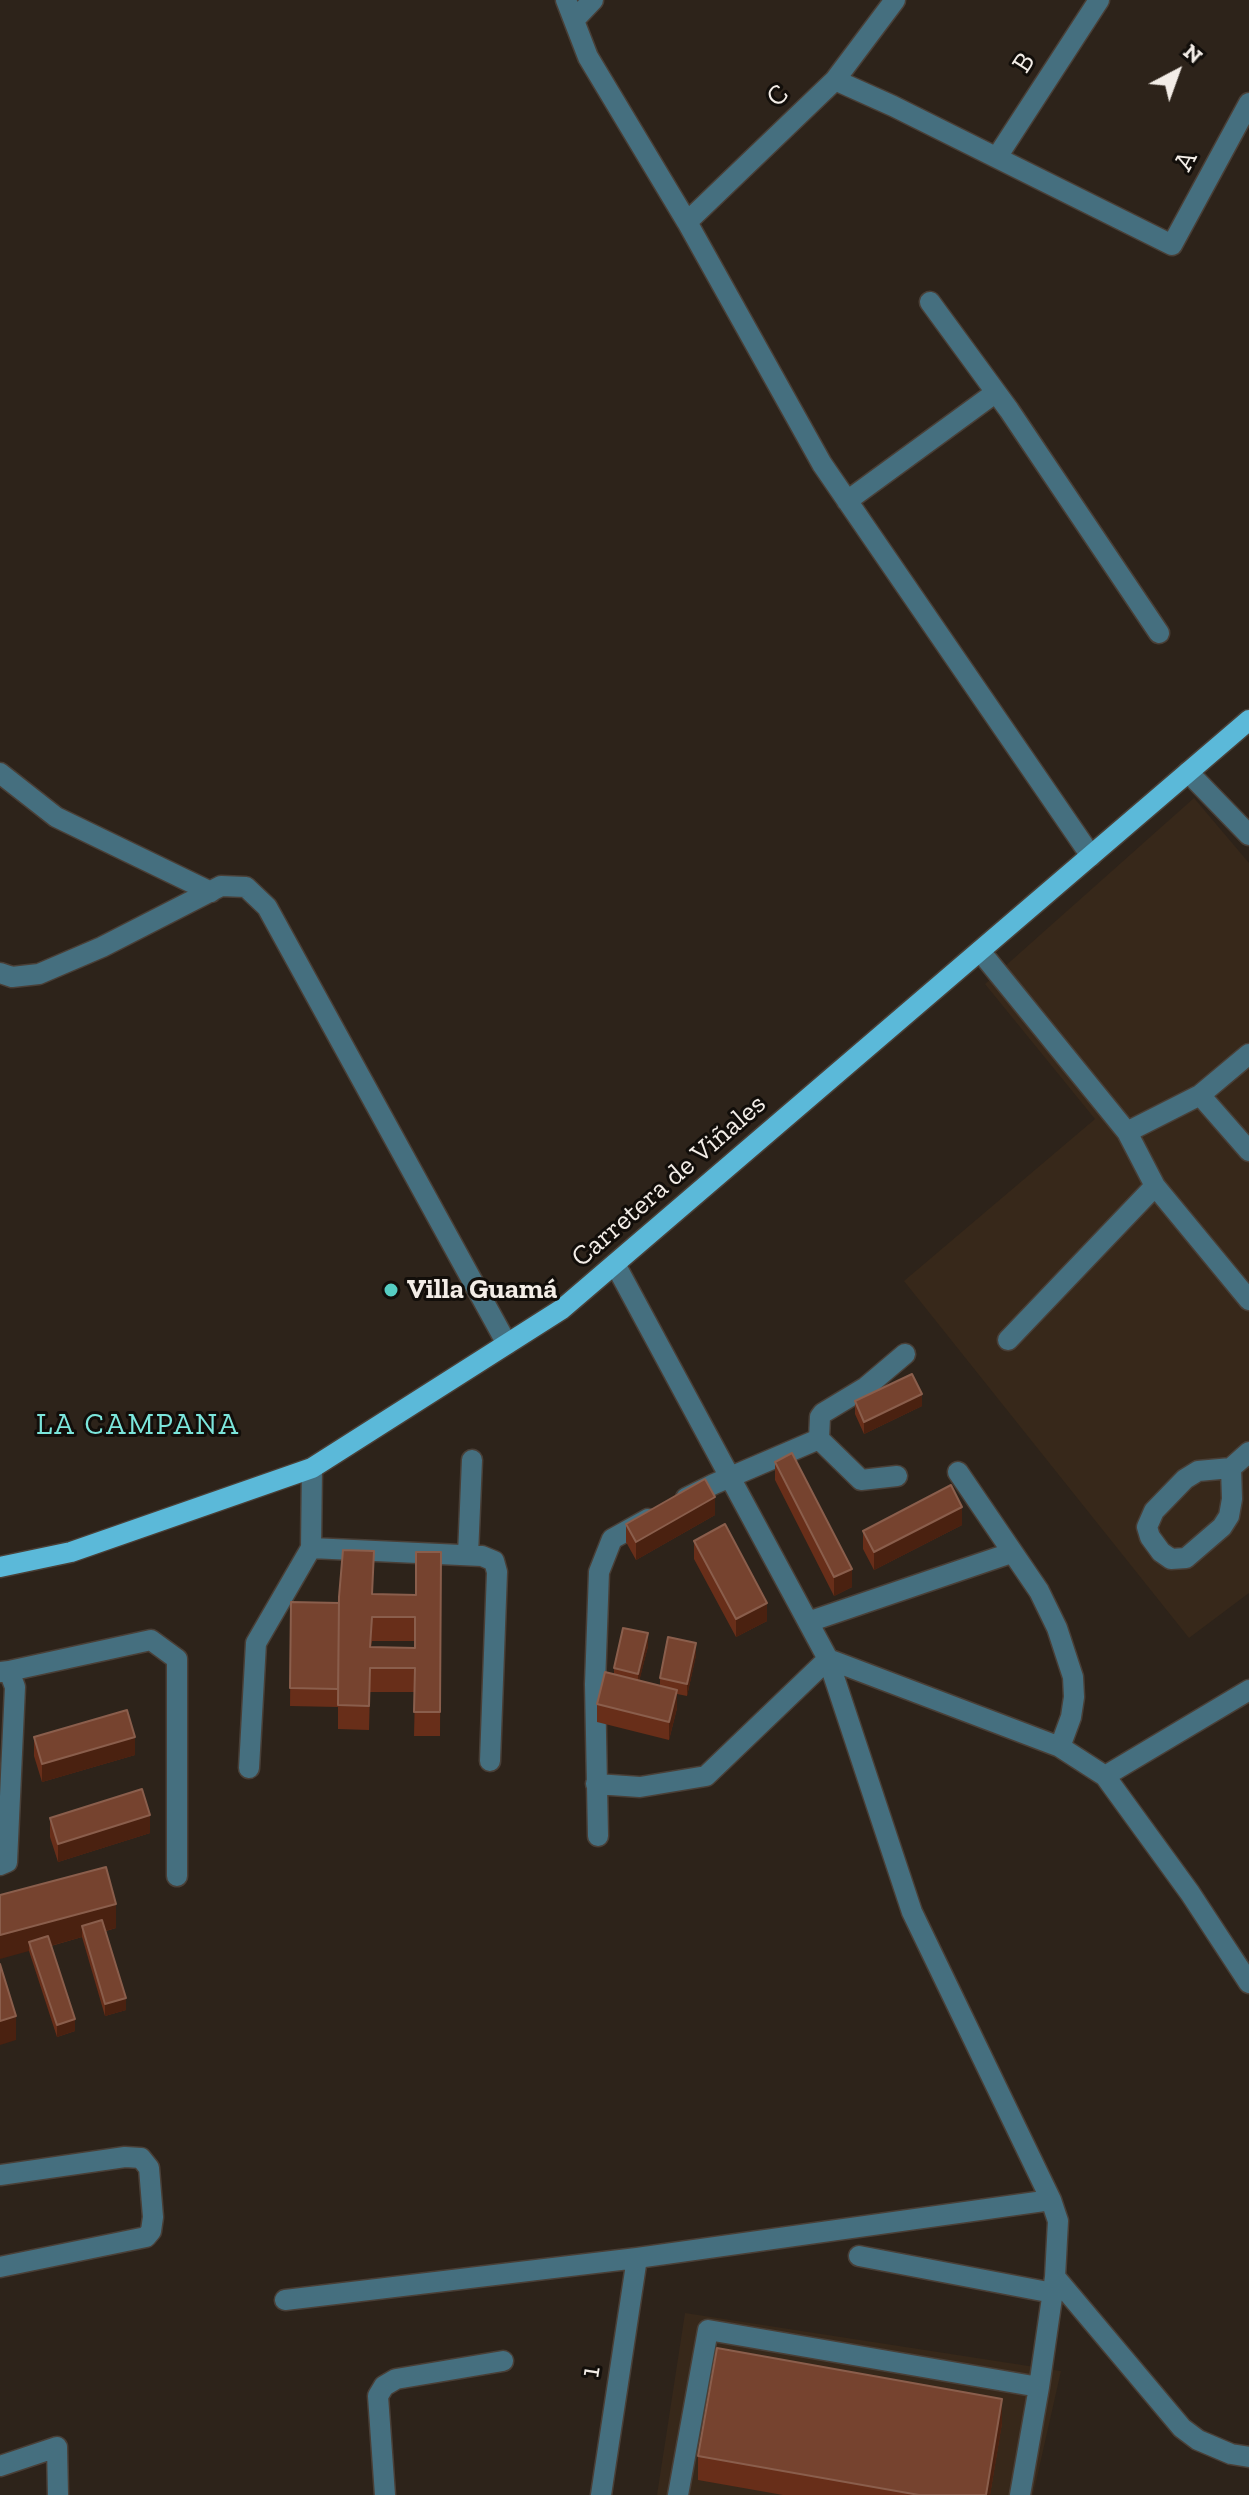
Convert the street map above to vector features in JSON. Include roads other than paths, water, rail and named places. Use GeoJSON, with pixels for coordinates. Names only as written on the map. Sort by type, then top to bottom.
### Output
{"type":"FeatureCollection","features":[{"type":"Feature","properties":{"kind":"main road","name":"Carretera de Viñales"},"geometry":{"type":"LineString","coordinates":[[0,1567],[71,1552],[312,1468],[562,1309],[1249,720]]}},
{"type":"Feature","properties":{"kind":"street"},"geometry":{"type":"LineString","coordinates":[[566,0],[588,57],[687,222],[822,464],[1091,856]]}},
{"type":"Feature","properties":{"kind":"street"},"geometry":{"type":"LineString","coordinates":[[574,20],[593,0]]}},
{"type":"Feature","properties":{"kind":"street","name":"C"},"geometry":{"type":"LineString","coordinates":[[687,222],[835,80],[895,0]]}},
{"type":"Feature","properties":{"kind":"street","name":"B"},"geometry":{"type":"LineString","coordinates":[[997,157],[1099,0]]}},
{"type":"Feature","properties":{"kind":"street"},"geometry":{"type":"LineString","coordinates":[[835,80],[997,157]]}},
{"type":"Feature","properties":{"kind":"street","name":"A"},"geometry":{"type":"LineString","coordinates":[[997,157],[1172,245],[1249,103]]}},
{"type":"Feature","properties":{"kind":"street"},"geometry":{"type":"LineString","coordinates":[[930,302],[1009,410],[1159,633]]}},
{"type":"Feature","properties":{"kind":"street"},"geometry":{"type":"LineString","coordinates":[[847,501],[995,393]]}},
{"type":"Feature","properties":{"kind":"street"},"geometry":{"type":"LineString","coordinates":[[1188,772],[1249,835]]}},
{"type":"Feature","properties":{"kind":"street"},"geometry":{"type":"LineString","coordinates":[[0,773],[56,817],[211,892]]}},
{"type":"Feature","properties":{"kind":"street"},"geometry":{"type":"LineString","coordinates":[[0,973],[12,977],[39,974],[102,947],[221,886],[246,887],[267,907],[507,1344]]}},
{"type":"Feature","properties":{"kind":"street"},"geometry":{"type":"LineString","coordinates":[[980,951],[1127,1132],[1155,1186],[1249,1300]]}},
{"type":"Feature","properties":{"kind":"street"},"geometry":{"type":"LineString","coordinates":[[1127,1132],[1200,1095],[1249,1054]]}},
{"type":"Feature","properties":{"kind":"street"},"geometry":{"type":"LineString","coordinates":[[1200,1095],[1249,1151]]}},
{"type":"Feature","properties":{"kind":"street"},"geometry":{"type":"LineString","coordinates":[[1008,1340],[1155,1186]]}},
{"type":"Feature","properties":{"kind":"street"},"geometry":{"type":"LineString","coordinates":[[615,1264],[828,1659],[912,1912],[1051,2200],[1058,2221],[1054,2285],[1020,2495]]}},
{"type":"Feature","properties":{"kind":"street"},"geometry":{"type":"LineString","coordinates":[[897,1476],[861,1480],[819,1439],[820,1417],[866,1387],[905,1354]]}},
{"type":"Feature","properties":{"kind":"street"},"geometry":{"type":"LineString","coordinates":[[598,1836],[595,1684],[599,1572],[612,1539],[729,1477],[819,1439]]}},
{"type":"Feature","properties":{"kind":"street"},"geometry":{"type":"LineString","coordinates":[[1231,1468],[1232,1499],[1229,1516],[1222,1527],[1186,1558],[1171,1559],[1161,1552],[1147,1527],[1154,1511],[1185,1479],[1198,1471],[1231,1468],[1249,1452]]}},
{"type":"Feature","properties":{"kind":"street"},"geometry":{"type":"LineString","coordinates":[[468,1555],[472,1460]]}},
{"type":"Feature","properties":{"kind":"street"},"geometry":{"type":"LineString","coordinates":[[249,1768],[256,1643],[311,1548],[312,1468]]}},
{"type":"Feature","properties":{"kind":"street"},"geometry":{"type":"LineString","coordinates":[[958,1472],[1039,1591],[1057,1628],[1073,1677],[1074,1697],[1071,1717],[1060,1747]]}},
{"type":"Feature","properties":{"kind":"street"},"geometry":{"type":"LineString","coordinates":[[311,1548],[490,1558],[497,1567],[490,1761]]}},
{"type":"Feature","properties":{"kind":"street"},"geometry":{"type":"LineString","coordinates":[[808,1622],[1011,1553]]}},
{"type":"Feature","properties":{"kind":"street"},"geometry":{"type":"LineString","coordinates":[[0,1865],[7,1862],[15,1687],[4,1672],[151,1640],[177,1659],[177,1876]]}},
{"type":"Feature","properties":{"kind":"street"},"geometry":{"type":"LineString","coordinates":[[596,1784],[640,1787],[706,1776],[828,1659]]}},
{"type":"Feature","properties":{"kind":"street"},"geometry":{"type":"LineString","coordinates":[[828,1659],[1060,1747],[1105,1776],[1190,1893],[1249,1983]]}},
{"type":"Feature","properties":{"kind":"street"},"geometry":{"type":"LineString","coordinates":[[1105,1776],[1249,1690]]}},
{"type":"Feature","properties":{"kind":"street"},"geometry":{"type":"LineString","coordinates":[[0,2175],[125,2157],[141,2158],[149,2168],[153,2217],[151,2231],[146,2237],[0,2267]]}},
{"type":"Feature","properties":{"kind":"street"},"geometry":{"type":"LineString","coordinates":[[285,2300],[637,2258],[1051,2200]]}},
{"type":"Feature","properties":{"kind":"street"},"geometry":{"type":"LineString","coordinates":[[859,2256],[1054,2285],[1182,2428],[1231,2454],[1249,2457]]}},
{"type":"Feature","properties":{"kind":"street","name":"1"},"geometry":{"type":"LineString","coordinates":[[601,2495],[637,2258]]}},
{"type":"Feature","properties":{"kind":"street"},"geometry":{"type":"LineString","coordinates":[[678,2495],[708,2330],[1039,2387]]}},
{"type":"Feature","properties":{"kind":"street"},"geometry":{"type":"LineString","coordinates":[[385,2495],[380,2390],[396,2379],[503,2361]]}},
{"type":"Feature","properties":{"kind":"street"},"geometry":{"type":"LineString","coordinates":[[0,2466],[57,2447],[58,2495]]}},
{"type":"Feature","properties":{"kind":"place","name":"Villa Guamá"},"geometry":{"type":"Point","coordinates":[391,1290]}},
{"type":"Feature","properties":{"kind":"district","name":"LA CAMPANA"},"geometry":{"type":"Point","coordinates":[138,1425]}}]}
